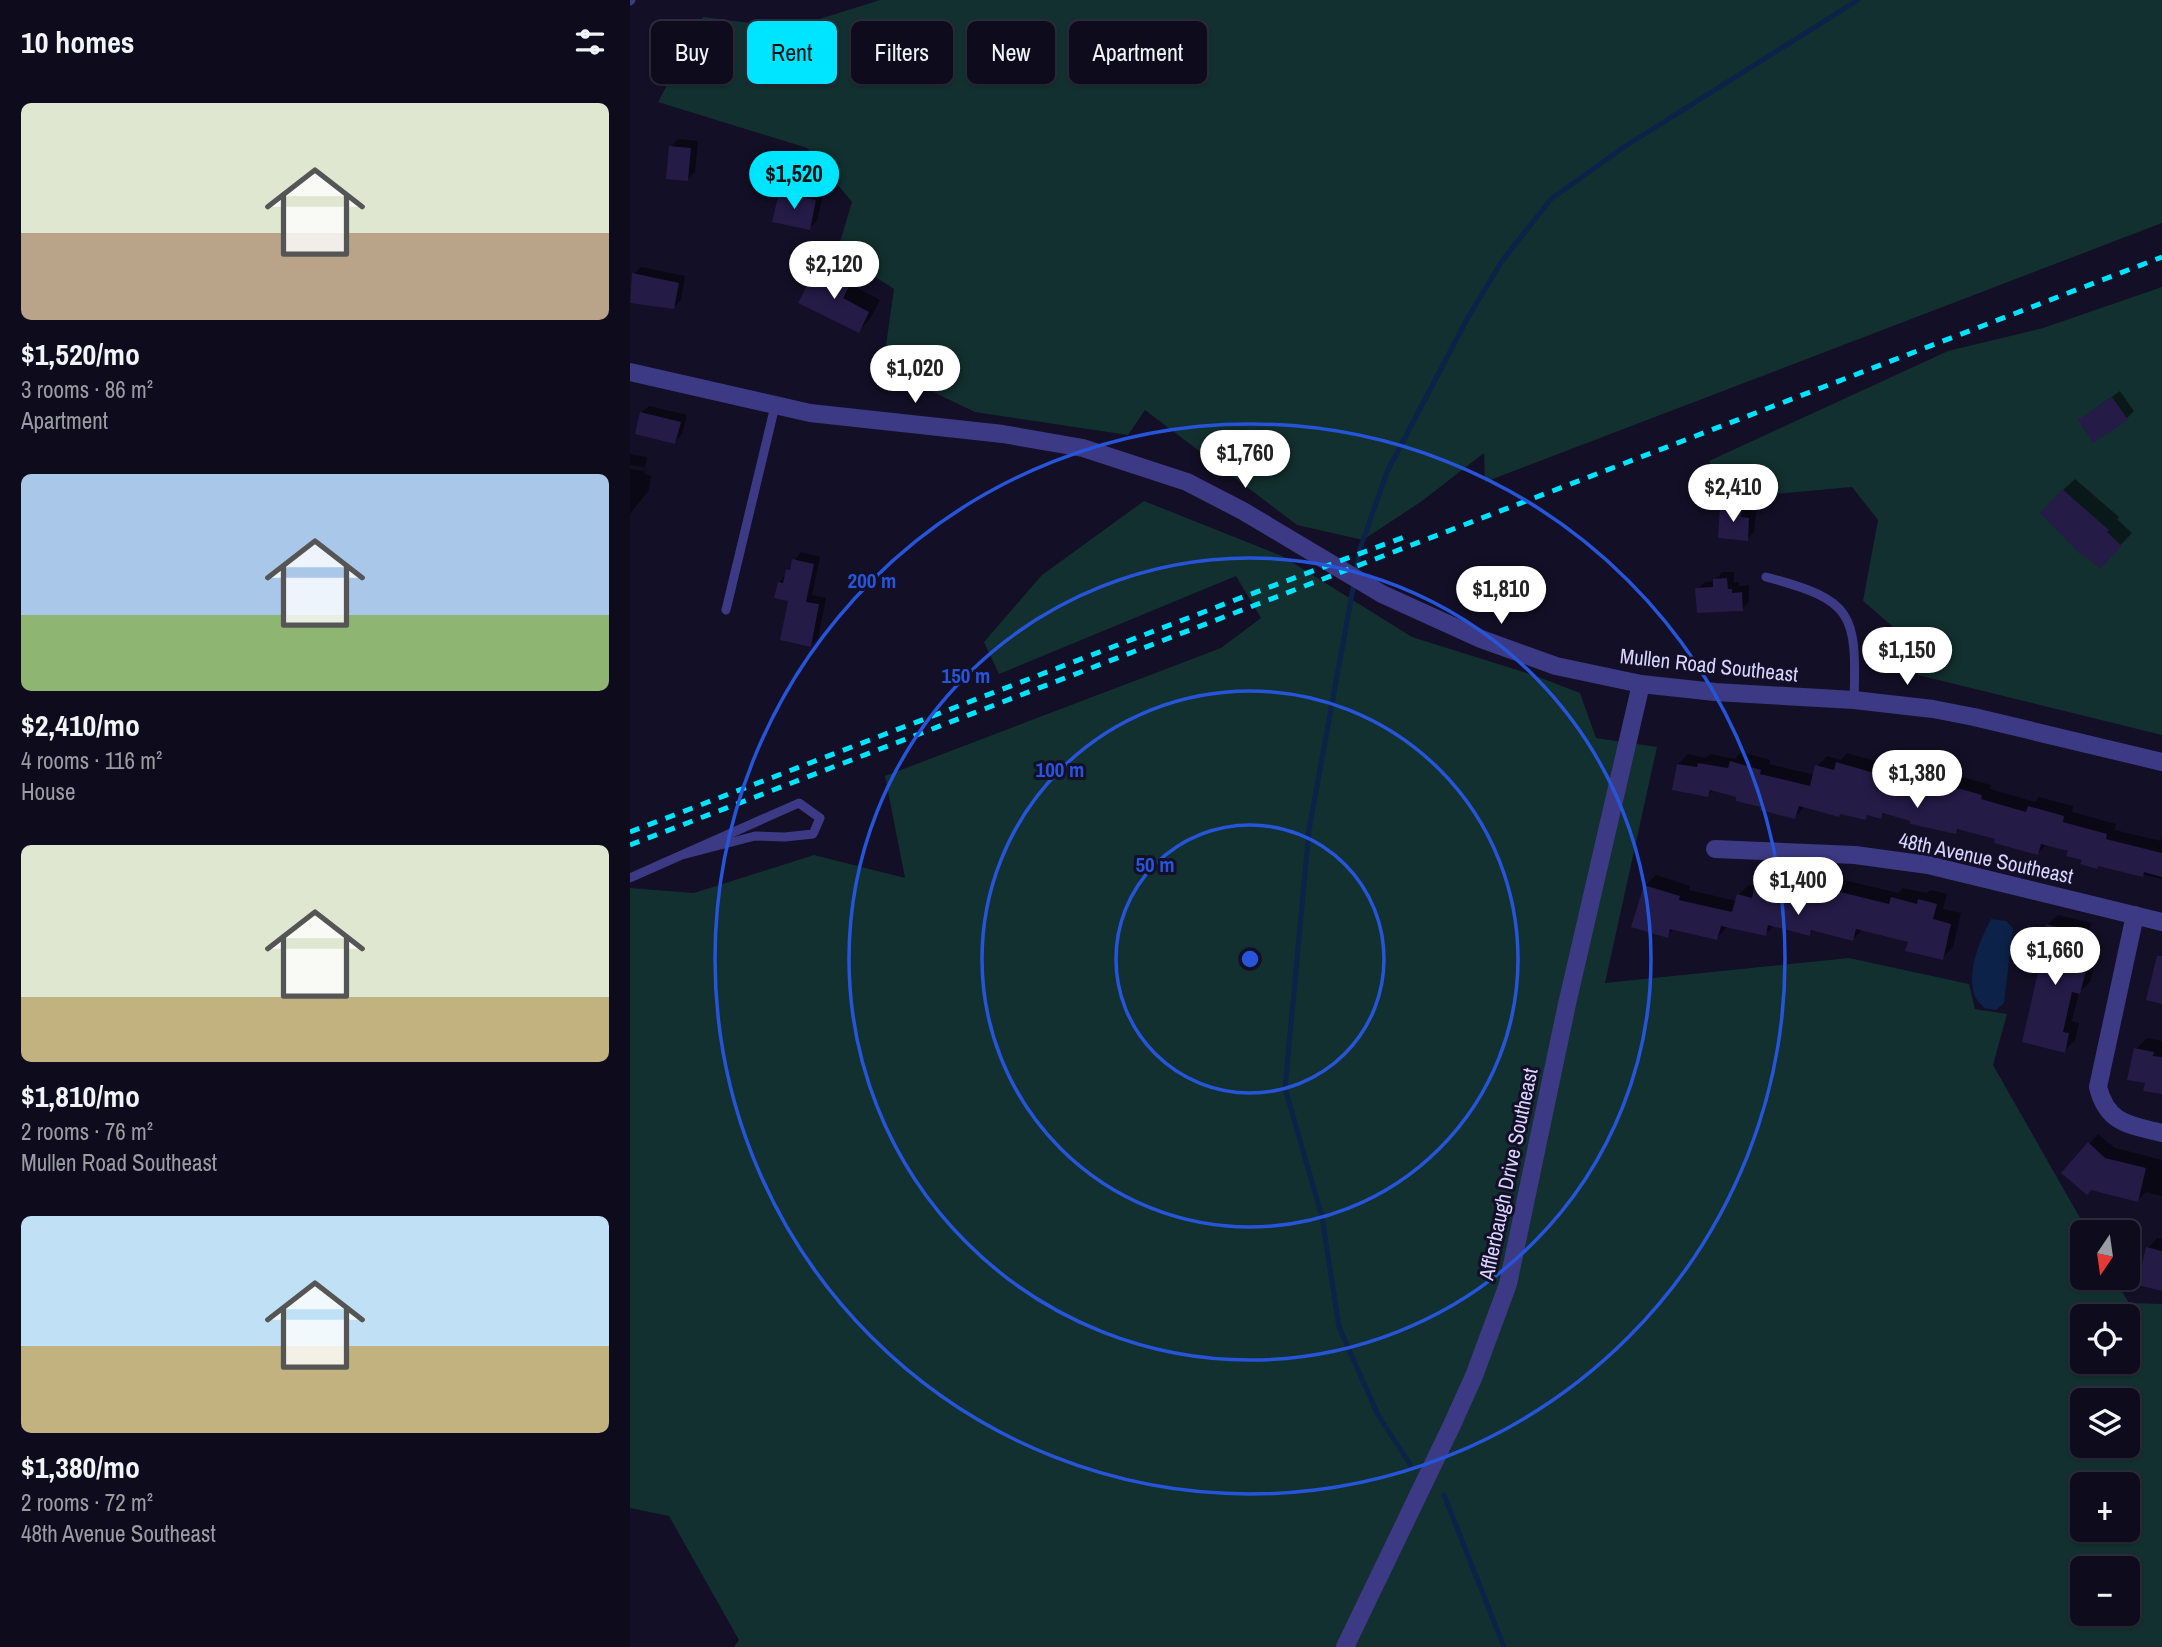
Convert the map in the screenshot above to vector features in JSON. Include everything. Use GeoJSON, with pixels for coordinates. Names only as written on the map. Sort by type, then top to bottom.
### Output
{"type":"FeatureCollection","features":[{"type":"Feature","properties":{"kind":"street","name":"Mullen Road Southeast"},"geometry":{"type":"LineString","coordinates":[[630,372],[810,413],[1003,434],[1083,448],[1187,482],[1243,511],[1382,594],[1409,607],[1481,639],[1582,672],[1641,684],[1715,692],[1854,700],[1974,717],[2162,762]]}},
{"type":"Feature","properties":{"kind":"street","name":"Afflerbaugh Drive Southeast"},"geometry":{"type":"LineString","coordinates":[[1345,1647],[1474,1376],[1508,1284],[1567,1004],[1641,684]]}},
{"type":"Feature","properties":{"kind":"street","name":"48th Avenue Southeast"},"geometry":{"type":"LineString","coordinates":[[1715,849],[1854,855],[1928,865],[2162,922]]}},
{"type":"Feature","properties":{"kind":"street"},"geometry":{"type":"LineString","coordinates":[[2135,915],[2098,1087],[2109,1114],[2129,1125],[2162,1133]]}},
{"type":"Feature","properties":{"kind":"lane"},"geometry":{"type":"LineString","coordinates":[[726,610],[775,406]]}},
{"type":"Feature","properties":{"kind":"lane"},"geometry":{"type":"LineString","coordinates":[[1766,577],[1821,595],[1846,615],[1856,656],[1854,700]]}},
{"type":"Feature","properties":{"kind":"lane"},"geometry":{"type":"LineString","coordinates":[[630,878],[799,803],[820,818],[813,834],[755,836],[682,856]]}},
{"type":"Feature","properties":{"kind":"green space"},"geometry":{"type":"Polygon","coordinates":[[[880,0],[2162,0],[2162,223],[1485,482],[1484,453],[1422,501],[1363,540],[1297,525],[1145,410],[1128,435],[975,412],[904,378],[885,352],[894,289],[837,252],[852,202],[807,148],[658,102],[668,84],[733,84],[733,21],[701,21],[703,17],[747,22],[747,84],[837,84],[837,21],[813,21],[880,0]]]}},
{"type":"Feature","properties":{"kind":"green space"},"geometry":{"type":"Polygon","coordinates":[[[2162,287],[2162,735],[1918,675],[1906,638],[1863,601],[1878,520],[1852,487],[1733,498],[1709,461],[1948,351],[2043,328],[2162,287]]]}},
{"type":"Feature","properties":{"kind":"green space"},"geometry":{"type":"Polygon","coordinates":[[[1144,501],[1282,556],[1412,637],[1536,676],[1580,693],[1596,738],[1657,747],[1605,983],[1849,958],[1969,984],[1975,1009],[2007,1014],[1993,1065],[2081,1220],[2070,1220],[2070,1290],[2121,1290],[2129,1303],[2162,1304],[2162,1647],[734,1647],[739,1640],[669,1516],[630,1508],[630,888],[694,893],[814,855],[905,878],[885,776],[1221,648],[1261,618],[1236,576],[999,674],[984,642],[1042,575],[1144,501]]]}},
{"type":"Feature","properties":{"kind":"water"},"geometry":{"type":"Polygon","coordinates":[[[1991,919],[2006,921],[2013,928],[2004,1003],[1996,1010],[1984,1008],[1975,996],[1972,985],[1973,965],[1991,919]]]}},
{"type":"Feature","properties":{"kind":"building"},"geometry":{"type":"Polygon","coordinates":[[[669,146],[691,148],[688,181],[666,179],[669,146]]]}},
{"type":"Feature","properties":{"kind":"building"},"geometry":{"type":"Polygon","coordinates":[[[779,192],[816,200],[810,230],[772,222],[779,192]]]}},
{"type":"Feature","properties":{"kind":"building"},"geometry":{"type":"Polygon","coordinates":[[[829,269],[852,281],[843,298],[869,312],[859,333],[798,303],[810,280],[821,286],[829,269]]]}},
{"type":"Feature","properties":{"kind":"building"},"geometry":{"type":"Polygon","coordinates":[[[632,273],[679,283],[674,309],[630,303],[632,273]]]}},
{"type":"Feature","properties":{"kind":"building"},"geometry":{"type":"Polygon","coordinates":[[[2112,397],[2128,420],[2093,443],[2078,420],[2112,397]]]}},
{"type":"Feature","properties":{"kind":"building"},"geometry":{"type":"Polygon","coordinates":[[[640,412],[681,422],[675,444],[635,434],[640,412]]]}},
{"type":"Feature","properties":{"kind":"building"},"geometry":{"type":"Polygon","coordinates":[[[2062,489],[2109,530],[2107,532],[2122,546],[2100,569],[2084,555],[2083,557],[2040,513],[2062,489]]]}},
{"type":"Feature","properties":{"kind":"building"},"geometry":{"type":"Polygon","coordinates":[[[1720,506],[1742,507],[1741,517],[1749,518],[1748,541],[1718,538],[1720,506]]]}},
{"type":"Feature","properties":{"kind":"building"},"geometry":{"type":"Polygon","coordinates":[[[792,559],[814,564],[806,602],[819,604],[811,647],[780,640],[788,601],[774,598],[778,582],[783,583],[786,569],[790,570],[792,559]]]}},
{"type":"Feature","properties":{"kind":"building"},"geometry":{"type":"Polygon","coordinates":[[[1727,578],[1728,589],[1732,589],[1732,593],[1742,592],[1743,611],[1697,613],[1695,588],[1713,587],[1713,579],[1727,578]]]}},
{"type":"Feature","properties":{"kind":"building"},"geometry":{"type":"Polygon","coordinates":[[[1730,761],[1761,770],[1760,774],[1810,786],[1815,765],[1834,770],[1836,762],[1902,781],[1904,773],[1982,795],[1981,799],[2026,812],[2028,806],[2064,816],[2063,822],[2107,834],[2106,839],[2162,853],[2162,877],[2144,872],[2143,877],[2098,866],[2097,869],[2080,864],[2082,860],[2066,856],[2068,851],[2041,844],[2038,855],[1994,843],[1995,839],[1957,829],[1956,834],[1910,824],[1910,821],[1883,813],[1881,819],[1867,815],[1866,820],[1840,814],[1839,817],[1799,806],[1795,819],[1760,810],[1761,807],[1736,801],[1736,797],[1710,790],[1708,797],[1672,790],[1677,764],[1697,767],[1698,763],[1728,768],[1730,761]]]}},
{"type":"Feature","properties":{"kind":"building"},"geometry":{"type":"Polygon","coordinates":[[[1644,885],[1680,896],[1679,900],[1732,912],[1737,894],[1752,898],[1754,887],[1799,897],[1801,889],[1826,896],[1828,889],[1889,904],[1891,897],[1917,904],[1918,899],[1937,904],[1933,919],[1951,924],[1943,960],[1905,951],[1908,942],[1856,929],[1853,941],[1811,930],[1810,936],[1768,925],[1766,936],[1721,926],[1717,940],[1670,929],[1668,938],[1631,927],[1644,885]]]}},
{"type":"Feature","properties":{"kind":"building"},"geometry":{"type":"Polygon","coordinates":[[[2046,924],[2081,933],[2078,948],[2091,951],[2080,994],[2072,992],[2063,1032],[2069,1033],[2065,1053],[2022,1042],[2041,959],[2034,957],[2037,942],[2041,943],[2046,924]]]}},
{"type":"Feature","properties":{"kind":"building"},"geometry":{"type":"Polygon","coordinates":[[[2157,956],[2162,956],[2162,1004],[2146,1000],[2157,956]]]}},
{"type":"Feature","properties":{"kind":"building"},"geometry":{"type":"Polygon","coordinates":[[[2134,1048],[2154,1052],[2153,1056],[2162,1057],[2162,1094],[2143,1091],[2145,1083],[2127,1080],[2134,1048]]]}},
{"type":"Feature","properties":{"kind":"building"},"geometry":{"type":"Polygon","coordinates":[[[2088,1142],[2105,1158],[2146,1168],[2138,1202],[2091,1190],[2087,1195],[2061,1173],[2088,1142]]]}},
{"type":"Feature","properties":{"kind":"building"},"geometry":{"type":"Polygon","coordinates":[[[2146,1247],[2162,1251],[2162,1291],[2140,1286],[2146,1247]]]}},
{"type":"Feature","properties":{"kind":"waterway"},"geometry":{"type":"LineString","coordinates":[[1356,573],[1360,549],[1387,472],[1466,321],[1502,261],[1551,199],[1624,147],[1858,0]]}},
{"type":"Feature","properties":{"kind":"waterway"},"geometry":{"type":"LineString","coordinates":[[1354,583],[1309,830],[1285,1088],[1322,1217],[1339,1327],[1378,1415],[1410,1464]]}},
{"type":"Feature","properties":{"kind":"waterway"},"geometry":{"type":"LineString","coordinates":[[1444,1495],[1504,1647]]}},
{"type":"Feature","properties":{"kind":"railway"},"geometry":{"type":"LineString","coordinates":[[630,845],[2162,257]]}},
{"type":"Feature","properties":{"kind":"railway"},"geometry":{"type":"LineString","coordinates":[[630,832],[1407,536]]}}]}
